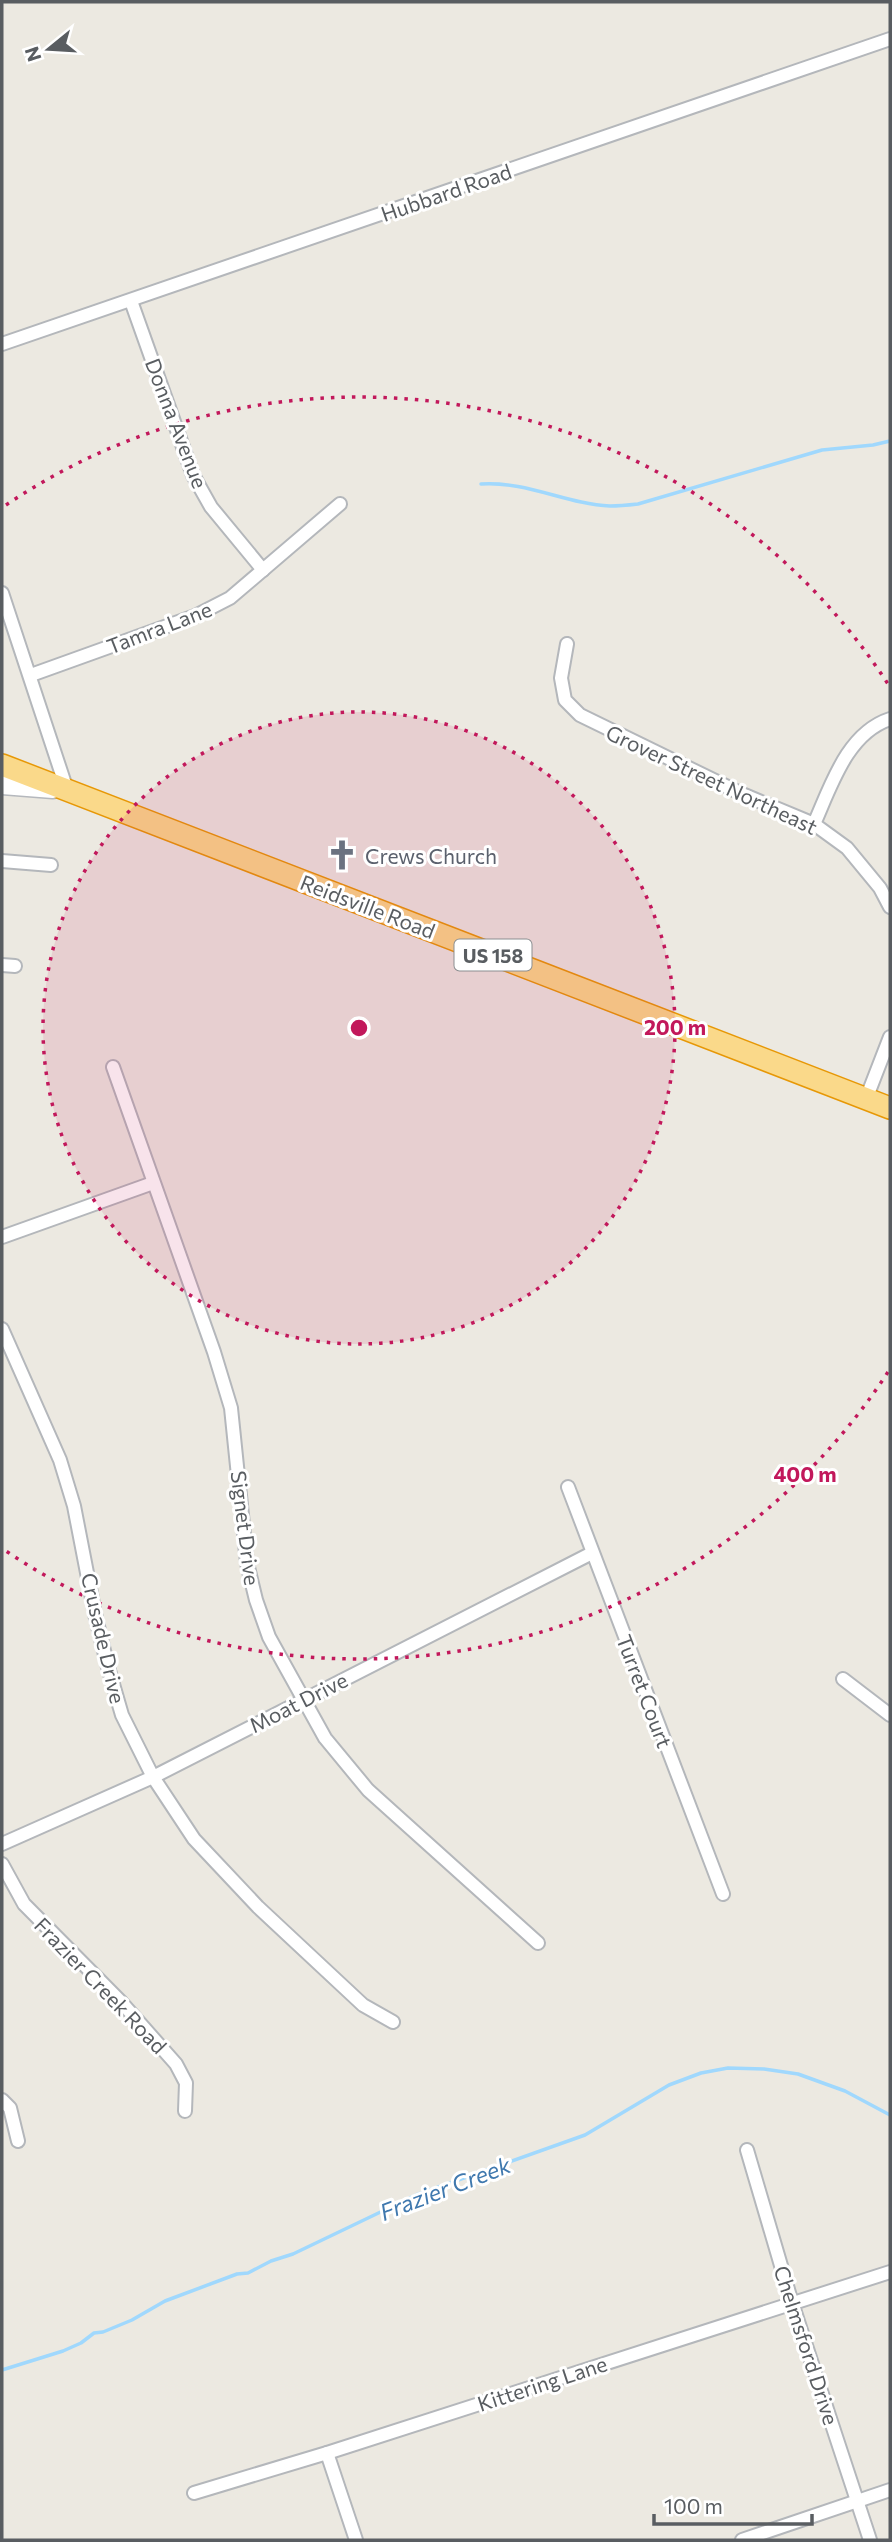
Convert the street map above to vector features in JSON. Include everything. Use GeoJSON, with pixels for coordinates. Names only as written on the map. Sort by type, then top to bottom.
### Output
{"type":"FeatureCollection","features":[{"type":"Feature","properties":{"kind":"highway","name":"Reidsville Road"},"geometry":{"type":"LineString","coordinates":[[2,765],[890,1108]]}},
{"type":"Feature","properties":{"kind":"street","name":"Hubbard Road"},"geometry":{"type":"LineString","coordinates":[[2,344],[890,39]]}},
{"type":"Feature","properties":{"kind":"street","name":"Donna Avenue"},"geometry":{"type":"LineString","coordinates":[[131,301],[193,475],[211,507],[263,570]]}},
{"type":"Feature","properties":{"kind":"street","name":"Tamra Lane"},"geometry":{"type":"LineString","coordinates":[[31,675],[195,616],[230,598],[340,503]]}},
{"type":"Feature","properties":{"kind":"street"},"geometry":{"type":"LineString","coordinates":[[2,593],[67,790],[2,785]]}},
{"type":"Feature","properties":{"kind":"street","name":"Grover Street Northeast"},"geometry":{"type":"LineString","coordinates":[[567,644],[561,678],[565,700],[580,716],[741,794],[814,824],[848,848],[880,888],[890,907]]}},
{"type":"Feature","properties":{"kind":"street"},"geometry":{"type":"LineString","coordinates":[[814,824],[845,758],[856,742],[880,722],[890,719]]}},
{"type":"Feature","properties":{"kind":"street"},"geometry":{"type":"LineString","coordinates":[[2,861],[51,865]]}},
{"type":"Feature","properties":{"kind":"street"},"geometry":{"type":"LineString","coordinates":[[866,1099],[890,1037]]}},
{"type":"Feature","properties":{"kind":"street","name":"Signet Drive"},"geometry":{"type":"LineString","coordinates":[[113,1067],[214,1352],[230,1408],[247,1563],[269,1637],[325,1738],[368,1790],[538,1943]]}},
{"type":"Feature","properties":{"kind":"street"},"geometry":{"type":"LineString","coordinates":[[2,1237],[153,1183]]}},
{"type":"Feature","properties":{"kind":"street","name":"Crusade Drive"},"geometry":{"type":"LineString","coordinates":[[2,1329],[60,1460],[74,1506],[94,1614],[122,1715],[153,1777],[194,1839],[258,1907],[363,2005],[393,2022]]}},
{"type":"Feature","properties":{"kind":"street","name":"Turret Court"},"geometry":{"type":"LineString","coordinates":[[568,1487],[723,1894]]}},
{"type":"Feature","properties":{"kind":"street","name":"Moat Drive"},"geometry":{"type":"LineString","coordinates":[[2,1844],[153,1777],[303,1698],[592,1553]]}},
{"type":"Feature","properties":{"kind":"street"},"geometry":{"type":"LineString","coordinates":[[843,1679],[890,1715]]}},
{"type":"Feature","properties":{"kind":"street","name":"Frazier Creek Road"},"geometry":{"type":"LineString","coordinates":[[2,1864],[24,1904],[122,2003],[176,2064],[187,2083],[185,2111]]}},
{"type":"Feature","properties":{"kind":"street"},"geometry":{"type":"LineString","coordinates":[[2,2099],[10,2108],[18,2140]]}},
{"type":"Feature","properties":{"kind":"street","name":"Chelmsford Drive"},"geometry":{"type":"LineString","coordinates":[[747,2150],[792,2303],[870,2540]]}},
{"type":"Feature","properties":{"kind":"street","name":"Kittering Lane"},"geometry":{"type":"LineString","coordinates":[[194,2493],[327,2453],[890,2272]]}},
{"type":"Feature","properties":{"kind":"street"},"geometry":{"type":"LineString","coordinates":[[327,2453],[356,2540]]}},
{"type":"Feature","properties":{"kind":"street"},"geometry":{"type":"LineString","coordinates":[[742,2540],[890,2490]]}},
{"type":"Feature","properties":{"kind":"waterway"},"geometry":{"type":"LineString","coordinates":[[481,484],[514,486],[594,504],[638,504],[822,450],[890,441]]}},
{"type":"Feature","properties":{"kind":"waterway","name":"Frazier Creek"},"geometry":{"type":"LineString","coordinates":[[2,2370],[63,2351],[81,2343],[94,2333],[132,2320],[165,2301],[237,2274],[248,2273],[271,2261],[293,2254],[416,2195],[585,2135],[669,2085],[701,2073],[728,2068],[798,2074],[845,2091],[890,2115]]}},
{"type":"Feature","properties":{"kind":"place","name":"Crews Church"},"geometry":{"type":"Point","coordinates":[342,855]}}]}
